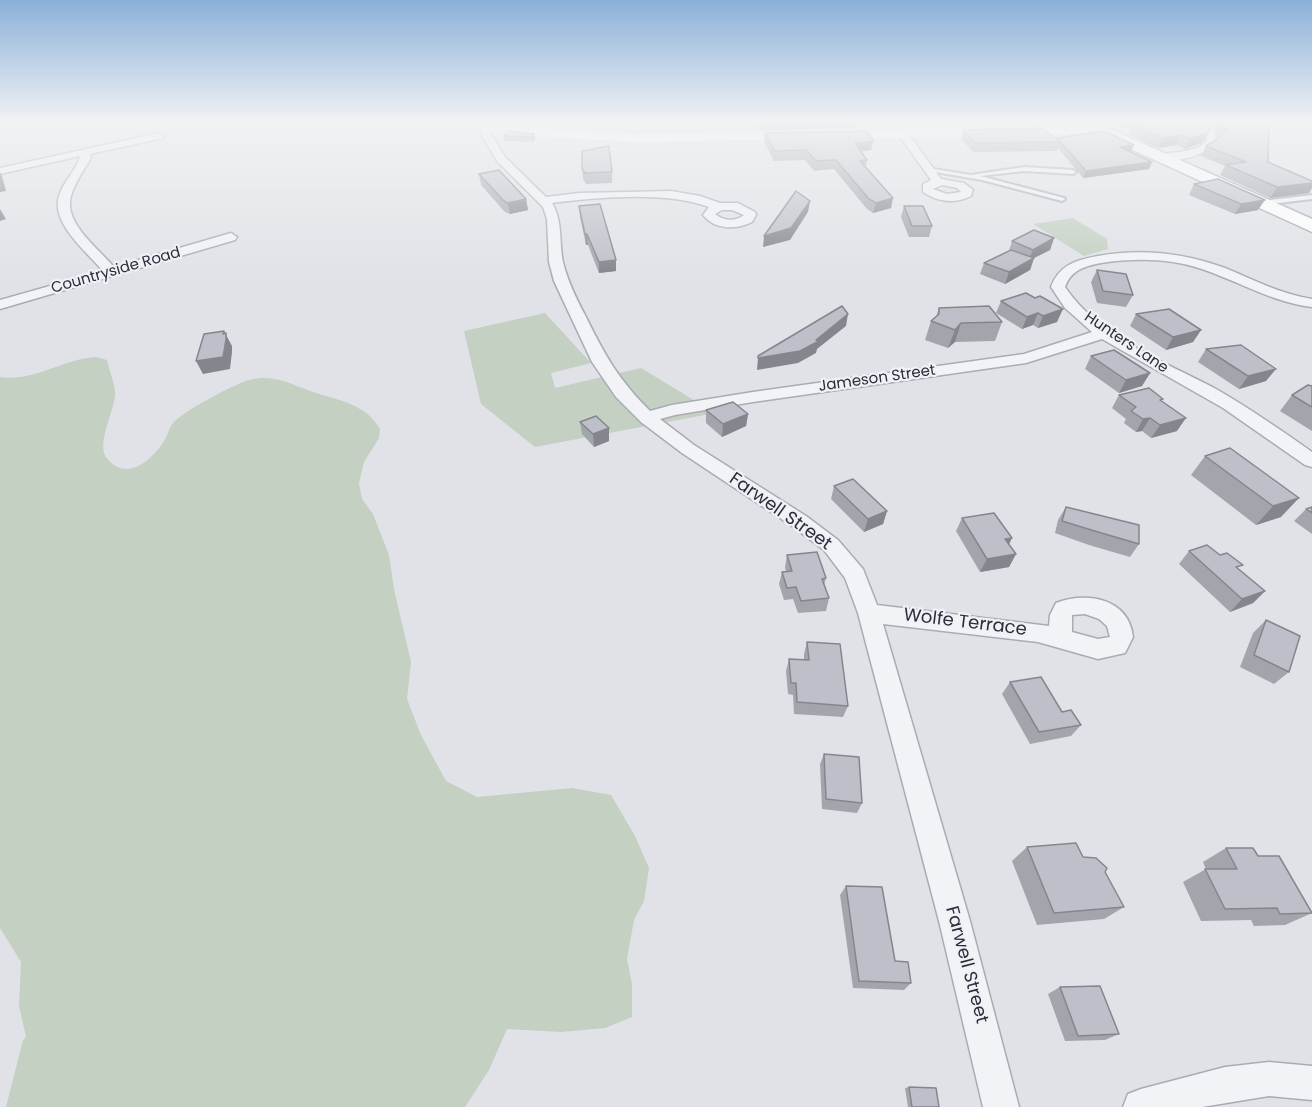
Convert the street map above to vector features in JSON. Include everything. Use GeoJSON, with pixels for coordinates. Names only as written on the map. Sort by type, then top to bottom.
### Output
{"type":"FeatureCollection","features":[{"type":"Feature","properties":{"kind":"main road"},"geometry":{"type":"LineString","coordinates":[[1197,174],[1312,226]]}},
{"type":"Feature","properties":{"kind":"street"},"geometry":{"type":"LineString","coordinates":[[77,174],[64,198],[63,210],[71,225],[111,272]]}},
{"type":"Feature","properties":{"kind":"street","name":"Farwell Street"},"geometry":{"type":"LineString","coordinates":[[517,174],[545,201],[553,219],[556,262],[565,292],[600,363],[622,393],[647,418],[688,449],[799,521],[831,545],[855,575],[869,613],[964,956],[1001,1107]]}},
{"type":"Feature","properties":{"kind":"street"},"geometry":{"type":"LineString","coordinates":[[930,174],[938,182]]}},
{"type":"Feature","properties":{"kind":"street"},"geometry":{"type":"LineString","coordinates":[[545,201],[579,196],[671,194],[696,198],[719,207]]}},
{"type":"Feature","properties":{"kind":"street","name":"Countryside Road"},"geometry":{"type":"LineString","coordinates":[[0,305],[231,237]]}},
{"type":"Feature","properties":{"kind":"street","name":"Hunters Lane"},"geometry":{"type":"LineString","coordinates":[[1312,303],[1278,296],[1220,271],[1176,258],[1154,255],[1110,257],[1071,268],[1061,275],[1058,286],[1071,306],[1104,333],[1163,370],[1227,402],[1312,461]]}},
{"type":"Feature","properties":{"kind":"street","name":"Jameson Street"},"geometry":{"type":"LineString","coordinates":[[647,418],[672,410],[753,397],[1026,358],[1104,333]]}},
{"type":"Feature","properties":{"kind":"street","name":"Wolfe Terrace"},"geometry":{"type":"LineString","coordinates":[[869,613],[1060,637],[1088,647],[1109,649],[1117,646],[1122,640],[1122,632],[1119,624],[1110,615],[1089,604],[1078,603],[1064,609],[1060,637]]}},
{"type":"Feature","properties":{"kind":"street"},"geometry":{"type":"LineString","coordinates":[[1141,1107],[1228,1084],[1264,1079],[1312,1083]]}},
{"type":"Feature","properties":{"kind":"lane"},"geometry":{"type":"LineString","coordinates":[[950,174],[971,176],[1062,198]]}},
{"type":"Feature","properties":{"kind":"lane"},"geometry":{"type":"LineString","coordinates":[[971,176],[989,174]]}},
{"type":"Feature","properties":{"kind":"lane"},"geometry":{"type":"LineString","coordinates":[[1262,203],[1312,197]]}},
{"type":"Feature","properties":{"kind":"green space"},"geometry":{"type":"Polygon","coordinates":[[[1073,218],[1107,239],[1108,249],[1084,256],[1033,224],[1073,218]]]}},
{"type":"Feature","properties":{"kind":"green space"},"geometry":{"type":"Polygon","coordinates":[[[545,313],[591,363],[551,373],[555,388],[641,368],[715,413],[535,447],[481,404],[464,331],[545,313]]]}},
{"type":"Feature","properties":{"kind":"green space"},"geometry":{"type":"Polygon","coordinates":[[[96,357],[107,360],[115,392],[104,436],[104,451],[106,457],[114,465],[122,469],[130,469],[147,461],[161,446],[173,424],[188,411],[221,392],[259,378],[286,382],[337,399],[361,410],[375,421],[380,429],[379,438],[364,462],[359,483],[362,499],[373,514],[389,555],[394,589],[411,662],[407,699],[421,735],[446,781],[477,797],[572,788],[611,795],[635,836],[649,868],[644,901],[634,920],[627,959],[632,984],[632,1017],[605,1028],[561,1032],[507,1029],[489,1070],[465,1107],[6,1107],[23,1040],[26,1037],[19,1005],[21,962],[0,928],[0,377],[25,376],[96,357]]]}},
{"type":"Feature","properties":{"kind":"building"},"geometry":{"type":"Polygon","coordinates":[[[479,174],[502,174],[526,199],[508,203],[504,201],[479,174]]]}},
{"type":"Feature","properties":{"kind":"building"},"geometry":{"type":"Polygon","coordinates":[[[848,174],[871,174],[893,198],[876,203],[869,199],[848,174]]]}},
{"type":"Feature","properties":{"kind":"building"},"geometry":{"type":"Polygon","coordinates":[[[1246,174],[1295,174],[1312,181],[1312,183],[1277,187],[1246,174]]]}},
{"type":"Feature","properties":{"kind":"building"},"geometry":{"type":"Polygon","coordinates":[[[1218,179],[1265,200],[1241,204],[1194,184],[1218,179]]]}},
{"type":"Feature","properties":{"kind":"building"},"geometry":{"type":"Polygon","coordinates":[[[796,191],[810,201],[791,228],[764,236],[796,191]]]}},
{"type":"Feature","properties":{"kind":"building"},"geometry":{"type":"Polygon","coordinates":[[[600,204],[616,260],[599,262],[585,234],[579,206],[600,204]]]}},
{"type":"Feature","properties":{"kind":"building"},"geometry":{"type":"Polygon","coordinates":[[[904,206],[923,206],[932,226],[912,226],[904,206]]]}},
{"type":"Feature","properties":{"kind":"building"},"geometry":{"type":"Polygon","coordinates":[[[1034,230],[1054,238],[1033,250],[1012,241],[1034,230]]]}},
{"type":"Feature","properties":{"kind":"building"},"geometry":{"type":"Polygon","coordinates":[[[1011,250],[1034,258],[1009,272],[984,263],[1011,250]]]}},
{"type":"Feature","properties":{"kind":"building"},"geometry":{"type":"Polygon","coordinates":[[[1097,270],[1126,274],[1133,295],[1103,291],[1097,270]]]}},
{"type":"Feature","properties":{"kind":"building"},"geometry":{"type":"Polygon","coordinates":[[[1026,293],[1035,298],[1040,296],[1063,309],[1043,316],[1038,313],[1027,317],[1001,301],[1026,293]]]}},
{"type":"Feature","properties":{"kind":"building"},"geometry":{"type":"Polygon","coordinates":[[[842,306],[848,314],[816,340],[819,341],[800,351],[758,358],[758,356],[842,306]]]}},
{"type":"Feature","properties":{"kind":"building"},"geometry":{"type":"Polygon","coordinates":[[[989,306],[1002,322],[961,323],[955,330],[931,321],[939,314],[939,308],[989,306]]]}},
{"type":"Feature","properties":{"kind":"building"},"geometry":{"type":"Polygon","coordinates":[[[1169,309],[1201,330],[1173,337],[1136,314],[1169,309]]]}},
{"type":"Feature","properties":{"kind":"building"},"geometry":{"type":"Polygon","coordinates":[[[224,331],[226,340],[223,357],[196,361],[204,334],[224,331]]]}},
{"type":"Feature","properties":{"kind":"building"},"geometry":{"type":"Polygon","coordinates":[[[1241,345],[1276,369],[1248,376],[1206,349],[1241,345]]]}},
{"type":"Feature","properties":{"kind":"building"},"geometry":{"type":"Polygon","coordinates":[[[1114,350],[1150,373],[1126,380],[1091,356],[1114,350]]]}},
{"type":"Feature","properties":{"kind":"building"},"geometry":{"type":"Polygon","coordinates":[[[1308,385],[1312,386],[1312,407],[1292,395],[1308,385]]]}},
{"type":"Feature","properties":{"kind":"building"},"geometry":{"type":"Polygon","coordinates":[[[1149,388],[1163,399],[1160,400],[1186,418],[1160,425],[1150,418],[1143,419],[1131,411],[1136,407],[1119,395],[1149,388]]]}},
{"type":"Feature","properties":{"kind":"building"},"geometry":{"type":"Polygon","coordinates":[[[733,402],[748,414],[723,424],[706,410],[733,402]]]}},
{"type":"Feature","properties":{"kind":"building"},"geometry":{"type":"Polygon","coordinates":[[[596,416],[609,428],[593,434],[580,422],[596,416]]]}},
{"type":"Feature","properties":{"kind":"building"},"geometry":{"type":"Polygon","coordinates":[[[1230,448],[1299,498],[1273,506],[1205,456],[1230,448]]]}},
{"type":"Feature","properties":{"kind":"building"},"geometry":{"type":"Polygon","coordinates":[[[853,479],[887,511],[868,519],[834,486],[853,479]]]}},
{"type":"Feature","properties":{"kind":"building"},"geometry":{"type":"Polygon","coordinates":[[[1066,507],[1139,525],[1139,544],[1062,521],[1066,507]]]}},
{"type":"Feature","properties":{"kind":"building"},"geometry":{"type":"Polygon","coordinates":[[[994,513],[1012,538],[1005,539],[1016,554],[987,559],[962,518],[994,513]]]}},
{"type":"Feature","properties":{"kind":"building"},"geometry":{"type":"Polygon","coordinates":[[[1207,545],[1220,555],[1227,553],[1243,565],[1236,567],[1265,591],[1242,599],[1189,551],[1207,545]]]}},
{"type":"Feature","properties":{"kind":"building"},"geometry":{"type":"Polygon","coordinates":[[[817,552],[826,578],[822,579],[829,598],[801,601],[796,587],[787,588],[782,572],[792,571],[787,555],[817,552]]]}},
{"type":"Feature","properties":{"kind":"building"},"geometry":{"type":"Polygon","coordinates":[[[1266,620],[1300,636],[1289,672],[1254,655],[1266,620]]]}},
{"type":"Feature","properties":{"kind":"building"},"geometry":{"type":"Polygon","coordinates":[[[807,642],[840,644],[848,706],[797,702],[796,683],[791,683],[789,659],[809,660],[807,642]]]}},
{"type":"Feature","properties":{"kind":"building"},"geometry":{"type":"Polygon","coordinates":[[[1041,677],[1062,712],[1071,710],[1081,725],[1039,732],[1010,682],[1041,677]]]}},
{"type":"Feature","properties":{"kind":"building"},"geometry":{"type":"Polygon","coordinates":[[[824,754],[859,757],[862,803],[826,799],[824,754]]]}},
{"type":"Feature","properties":{"kind":"building"},"geometry":{"type":"Polygon","coordinates":[[[1076,843],[1083,857],[1096,858],[1107,868],[1105,872],[1124,907],[1054,913],[1027,847],[1076,843]]]}},
{"type":"Feature","properties":{"kind":"building"},"geometry":{"type":"Polygon","coordinates":[[[1226,848],[1253,848],[1258,856],[1279,856],[1312,913],[1280,914],[1277,908],[1225,909],[1205,869],[1237,869],[1226,848]]]}},
{"type":"Feature","properties":{"kind":"building"},"geometry":{"type":"Polygon","coordinates":[[[846,886],[882,887],[895,961],[908,962],[911,983],[859,981],[846,886]]]}},
{"type":"Feature","properties":{"kind":"building"},"geometry":{"type":"Polygon","coordinates":[[[1100,986],[1119,1034],[1078,1036],[1060,987],[1100,986]]]}},
{"type":"Feature","properties":{"kind":"building"},"geometry":{"type":"Polygon","coordinates":[[[909,1087],[936,1088],[939,1107],[912,1107],[909,1087]]]}}]}
